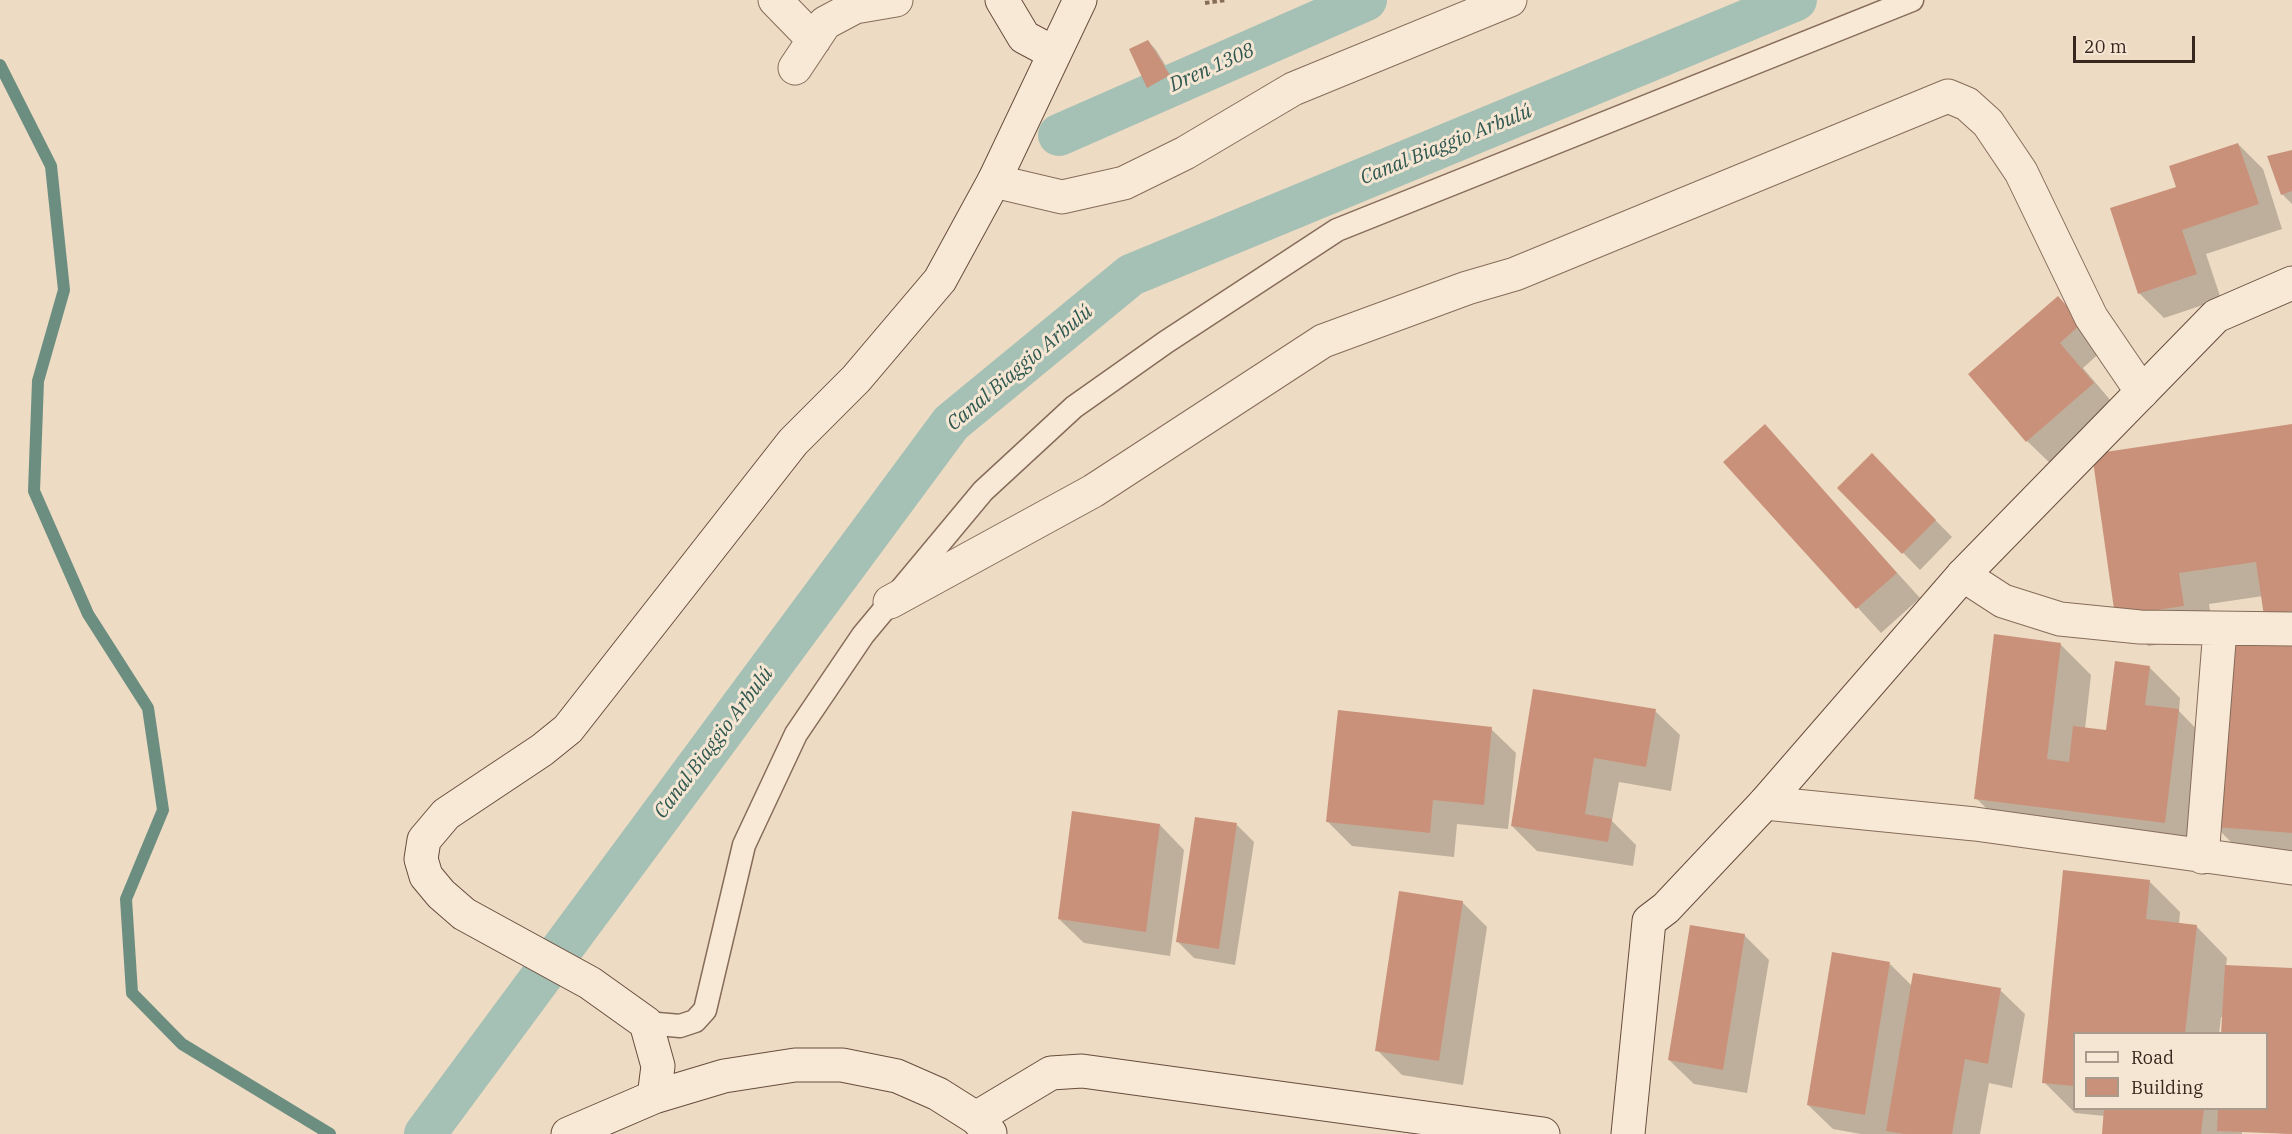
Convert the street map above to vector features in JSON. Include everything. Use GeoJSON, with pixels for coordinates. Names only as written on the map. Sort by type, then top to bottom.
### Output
{"type":"FeatureCollection","features":[{"type":"Feature","properties":{"kind":"street"},"geometry":{"type":"LineString","coordinates":[[775,0],[813,40]]}},
{"type":"Feature","properties":{"kind":"street"},"geometry":{"type":"LineString","coordinates":[[795,68],[825,23],[855,7],[896,0]]}},
{"type":"Feature","properties":{"kind":"street"},"geometry":{"type":"LineString","coordinates":[[1002,0],[1024,37],[1054,53]]}},
{"type":"Feature","properties":{"kind":"street"},"geometry":{"type":"LineString","coordinates":[[994,181],[1062,197],[1124,183],[1185,153],[1293,88],[1510,0]]}},
{"type":"Feature","properties":{"kind":"street"},"geometry":{"type":"LineString","coordinates":[[654,1097],[658,1065],[646,1023],[590,983],[465,914],[441,894],[426,876],[421,859],[424,840],[447,814],[542,750],[568,729],[793,442],[856,379],[940,280],[994,181],[1074,12]]}},
{"type":"Feature","properties":{"kind":"street"},"geometry":{"type":"LineString","coordinates":[[890,602],[1093,491],[1323,341],[1467,288],[1515,274],[1948,96],[1967,104],[1988,123],[2021,172],[2091,317],[2142,392]]}},
{"type":"Feature","properties":{"kind":"street"},"geometry":{"type":"LineString","coordinates":[[1628,1134],[1649,921],[1666,908],[1765,803],[1963,575],[2216,316],[2292,283]]}},
{"type":"Feature","properties":{"kind":"street"},"geometry":{"type":"LineString","coordinates":[[1963,575],[2003,600],[2060,619],[2140,627],[2292,629]]}},
{"type":"Feature","properties":{"kind":"street"},"geometry":{"type":"LineString","coordinates":[[2202,857],[2220,629]]}},
{"type":"Feature","properties":{"kind":"street"},"geometry":{"type":"LineString","coordinates":[[1765,803],[1976,824],[2292,868]]}},
{"type":"Feature","properties":{"kind":"street"},"geometry":{"type":"LineString","coordinates":[[568,1134],[654,1097],[724,1076],[795,1065],[842,1065],[897,1076],[938,1094],[983,1126],[1051,1073],[1082,1071],[1543,1134]]}},
{"type":"Feature","properties":{"kind":"lane"},"geometry":{"type":"LineString","coordinates":[[646,1023],[680,1026],[695,1021],[705,1010],[744,846],[795,734],[863,635],[983,490],[1074,407],[1166,342],[1337,230],[1912,0]]}},
{"type":"Feature","properties":{"kind":"path"},"geometry":{"type":"LineString","coordinates":[[1204,3],[1226,0]]}},
{"type":"Feature","properties":{"kind":"building"},"geometry":{"type":"Polygon","coordinates":[[[1148,40],[1170,75],[1147,88],[1129,49],[1148,40]]]}},
{"type":"Feature","properties":{"kind":"building"},"geometry":{"type":"Polygon","coordinates":[[[2238,143],[2259,204],[2182,230],[2197,274],[2138,294],[2110,208],[2176,187],[2169,166],[2238,143]]]}},
{"type":"Feature","properties":{"kind":"building"},"geometry":{"type":"Polygon","coordinates":[[[2292,150],[2292,191],[2281,195],[2267,156],[2292,150]]]}},
{"type":"Feature","properties":{"kind":"building"},"geometry":{"type":"Polygon","coordinates":[[[2058,296],[2082,323],[2060,343],[2094,383],[2026,442],[1968,374],[2058,296]]]}},
{"type":"Feature","properties":{"kind":"building"},"geometry":{"type":"Polygon","coordinates":[[[1765,424],[1897,573],[1856,609],[1723,462],[1765,424]]]}},
{"type":"Feature","properties":{"kind":"building"},"geometry":{"type":"Polygon","coordinates":[[[2292,424],[2292,611],[2264,616],[2256,562],[2179,573],[2184,606],[2115,616],[2092,454],[2292,424]]]}},
{"type":"Feature","properties":{"kind":"building"},"geometry":{"type":"Polygon","coordinates":[[[1872,453],[1936,520],[1902,554],[1837,488],[1872,453]]]}},
{"type":"Feature","properties":{"kind":"building"},"geometry":{"type":"Polygon","coordinates":[[[1994,634],[2061,643],[2047,759],[2069,762],[2073,726],[2106,730],[2115,661],[2150,666],[2145,705],[2179,709],[2165,823],[1974,799],[1994,634]]]}},
{"type":"Feature","properties":{"kind":"building"},"geometry":{"type":"Polygon","coordinates":[[[2227,638],[2292,643],[2292,833],[2215,827],[2227,638]]]}},
{"type":"Feature","properties":{"kind":"building"},"geometry":{"type":"Polygon","coordinates":[[[1533,689],[1656,709],[1646,767],[1594,758],[1585,814],[1612,819],[1608,842],[1511,826],[1533,689]]]}},
{"type":"Feature","properties":{"kind":"building"},"geometry":{"type":"Polygon","coordinates":[[[1338,710],[1492,727],[1484,805],[1433,800],[1430,833],[1326,822],[1338,710]]]}},
{"type":"Feature","properties":{"kind":"building"},"geometry":{"type":"Polygon","coordinates":[[[1072,811],[1160,824],[1146,932],[1058,919],[1072,811]]]}},
{"type":"Feature","properties":{"kind":"building"},"geometry":{"type":"Polygon","coordinates":[[[1195,817],[1237,823],[1219,949],[1176,942],[1195,817]]]}},
{"type":"Feature","properties":{"kind":"building"},"geometry":{"type":"Polygon","coordinates":[[[2063,870],[2150,880],[2146,919],[2197,925],[2185,1032],[2073,1032],[2073,1086],[2042,1083],[2063,870]]]}},
{"type":"Feature","properties":{"kind":"building"},"geometry":{"type":"Polygon","coordinates":[[[1399,891],[1463,901],[1439,1061],[1375,1051],[1399,891]]]}},
{"type":"Feature","properties":{"kind":"building"},"geometry":{"type":"Polygon","coordinates":[[[1690,925],[1745,934],[1723,1070],[1668,1060],[1690,925]]]}},
{"type":"Feature","properties":{"kind":"building"},"geometry":{"type":"Polygon","coordinates":[[[1832,952],[1890,962],[1865,1115],[1807,1105],[1832,952]]]}},
{"type":"Feature","properties":{"kind":"building"},"geometry":{"type":"Polygon","coordinates":[[[2225,965],[2292,968],[2292,1134],[2217,1131],[2218,1110],[2268,1110],[2268,1032],[2221,1032],[2225,965]]]}},
{"type":"Feature","properties":{"kind":"building"},"geometry":{"type":"Polygon","coordinates":[[[1913,973],[2001,988],[1988,1064],[1965,1059],[1952,1134],[1905,1134],[1886,1131],[1913,973]]]}},
{"type":"Feature","properties":{"kind":"building"},"geometry":{"type":"Polygon","coordinates":[[[2104,1110],[2204,1110],[2201,1134],[2102,1134],[2104,1110]]]}},
{"type":"Feature","properties":{"kind":"waterway","name":"Dren 1308"},"geometry":{"type":"LineString","coordinates":[[1059,135],[1366,0]]}},
{"type":"Feature","properties":{"kind":"waterway","name":"Canal Biaggio Arbulú"},"geometry":{"type":"LineString","coordinates":[[425,1134],[951,423],[1131,275],[1796,0]]}},
{"type":"Feature","properties":{"kind":"waterway"},"geometry":{"type":"LineString","coordinates":[[0,65],[51,166],[64,290],[38,381],[34,491],[88,614],[148,708],[163,810],[126,899],[132,993],[182,1044],[330,1134]]}}]}
